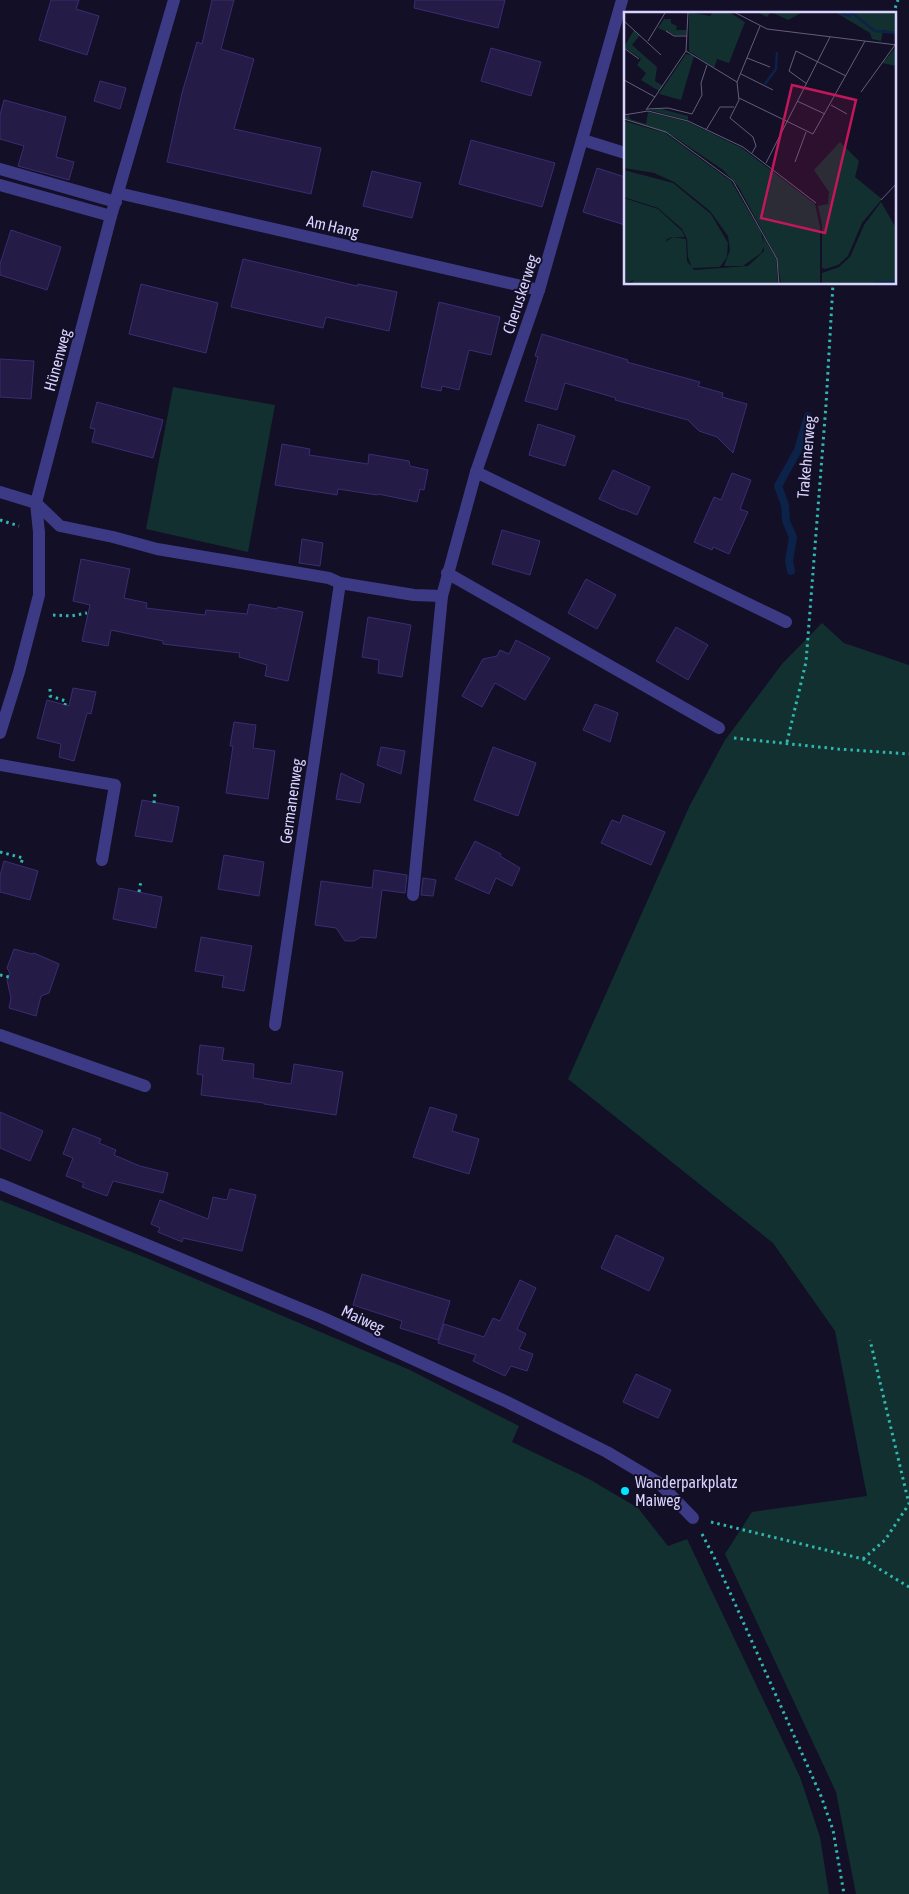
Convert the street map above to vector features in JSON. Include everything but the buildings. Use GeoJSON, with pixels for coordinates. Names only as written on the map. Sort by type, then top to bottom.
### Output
{"type":"FeatureCollection","features":[{"type":"Feature","properties":{"kind":"street","name":"Hünenweg"},"geometry":{"type":"LineString","coordinates":[[0,732],[19,672],[39,595],[39,532],[36,503],[112,216],[174,0]]}},
{"type":"Feature","properties":{"kind":"street","name":"Cheruskerweg"},"geometry":{"type":"LineString","coordinates":[[413,895],[442,596],[447,573],[476,472],[540,290],[622,0]]}},
{"type":"Feature","properties":{"kind":"street"},"geometry":{"type":"LineString","coordinates":[[583,140],[624,153]]}},
{"type":"Feature","properties":{"kind":"street","name":"Am Hang"},"geometry":{"type":"LineString","coordinates":[[0,169],[117,198],[540,290]]}},
{"type":"Feature","properties":{"kind":"street"},"geometry":{"type":"LineString","coordinates":[[0,185],[112,216]]}},
{"type":"Feature","properties":{"kind":"street"},"geometry":{"type":"LineString","coordinates":[[476,472],[786,622]]}},
{"type":"Feature","properties":{"kind":"street"},"geometry":{"type":"LineString","coordinates":[[0,492],[36,503],[60,526],[157,549],[329,578],[340,583],[414,595],[442,596]]}},
{"type":"Feature","properties":{"kind":"street"},"geometry":{"type":"LineString","coordinates":[[447,573],[719,728]]}},
{"type":"Feature","properties":{"kind":"street","name":"Germanenweg"},"geometry":{"type":"LineString","coordinates":[[275,1025],[340,583]]}},
{"type":"Feature","properties":{"kind":"street"},"geometry":{"type":"LineString","coordinates":[[0,765],[116,785],[102,860]]}},
{"type":"Feature","properties":{"kind":"street"},"geometry":{"type":"LineString","coordinates":[[0,1035],[145,1086]]}},
{"type":"Feature","properties":{"kind":"street","name":"Maiweg"},"geometry":{"type":"LineString","coordinates":[[0,1184],[321,1317],[505,1401],[607,1452],[659,1483],[693,1518]]}},
{"type":"Feature","properties":{"kind":"path"},"geometry":{"type":"LineString","coordinates":[[894,12],[898,0]]}},
{"type":"Feature","properties":{"kind":"path","name":"Trakehnerweg"},"geometry":{"type":"LineString","coordinates":[[787,742],[806,662],[826,405],[833,285]]}},
{"type":"Feature","properties":{"kind":"path"},"geometry":{"type":"LineString","coordinates":[[53,615],[71,616],[87,613]]}},
{"type":"Feature","properties":{"kind":"path"},"geometry":{"type":"LineString","coordinates":[[50,690],[50,696],[66,701],[64,705]]}},
{"type":"Feature","properties":{"kind":"path"},"geometry":{"type":"LineString","coordinates":[[719,728],[731,738],[909,754]]}},
{"type":"Feature","properties":{"kind":"path"},"geometry":{"type":"LineString","coordinates":[[154,803],[156,792]]}},
{"type":"Feature","properties":{"kind":"path"},"geometry":{"type":"LineString","coordinates":[[0,852],[22,858],[20,866]]}},
{"type":"Feature","properties":{"kind":"path"},"geometry":{"type":"LineString","coordinates":[[139,892],[141,881]]}},
{"type":"Feature","properties":{"kind":"path"},"geometry":{"type":"LineString","coordinates":[[0,976],[9,977]]}},
{"type":"Feature","properties":{"kind":"path"},"geometry":{"type":"LineString","coordinates":[[863,1559],[885,1540],[909,1504],[870,1340]]}},
{"type":"Feature","properties":{"kind":"path"},"geometry":{"type":"LineString","coordinates":[[693,1518],[863,1559],[909,1587]]}},
{"type":"Feature","properties":{"kind":"path"},"geometry":{"type":"LineString","coordinates":[[693,1518],[715,1559],[822,1796],[834,1830],[844,1894]]}},
{"type":"Feature","properties":{"kind":"green space"},"geometry":{"type":"Polygon","coordinates":[[[173,387],[275,405],[248,552],[146,529],[173,387]]]}},
{"type":"Feature","properties":{"kind":"green space"},"geometry":{"type":"Polygon","coordinates":[[[822,623],[844,643],[909,665],[909,1894],[856,1894],[836,1792],[725,1554],[752,1512],[867,1496],[835,1331],[773,1243],[568,1079],[690,805],[725,740],[782,664],[822,623]]]}},
{"type":"Feature","properties":{"kind":"green space"},"geometry":{"type":"Polygon","coordinates":[[[0,1200],[149,1259],[410,1370],[519,1426],[512,1442],[589,1479],[638,1508],[668,1546],[687,1539],[800,1777],[820,1837],[829,1894],[0,1894],[0,1200]]]}},
{"type":"Feature","properties":{"kind":"waterway"},"geometry":{"type":"LineString","coordinates":[[791,571],[789,561],[793,537],[786,521],[785,505],[778,486],[798,450],[808,416]]}},
{"type":"Feature","properties":{"kind":"place","name":"Wanderparkplatz Maiweg"},"geometry":{"type":"Point","coordinates":[625,1491]}}]}
